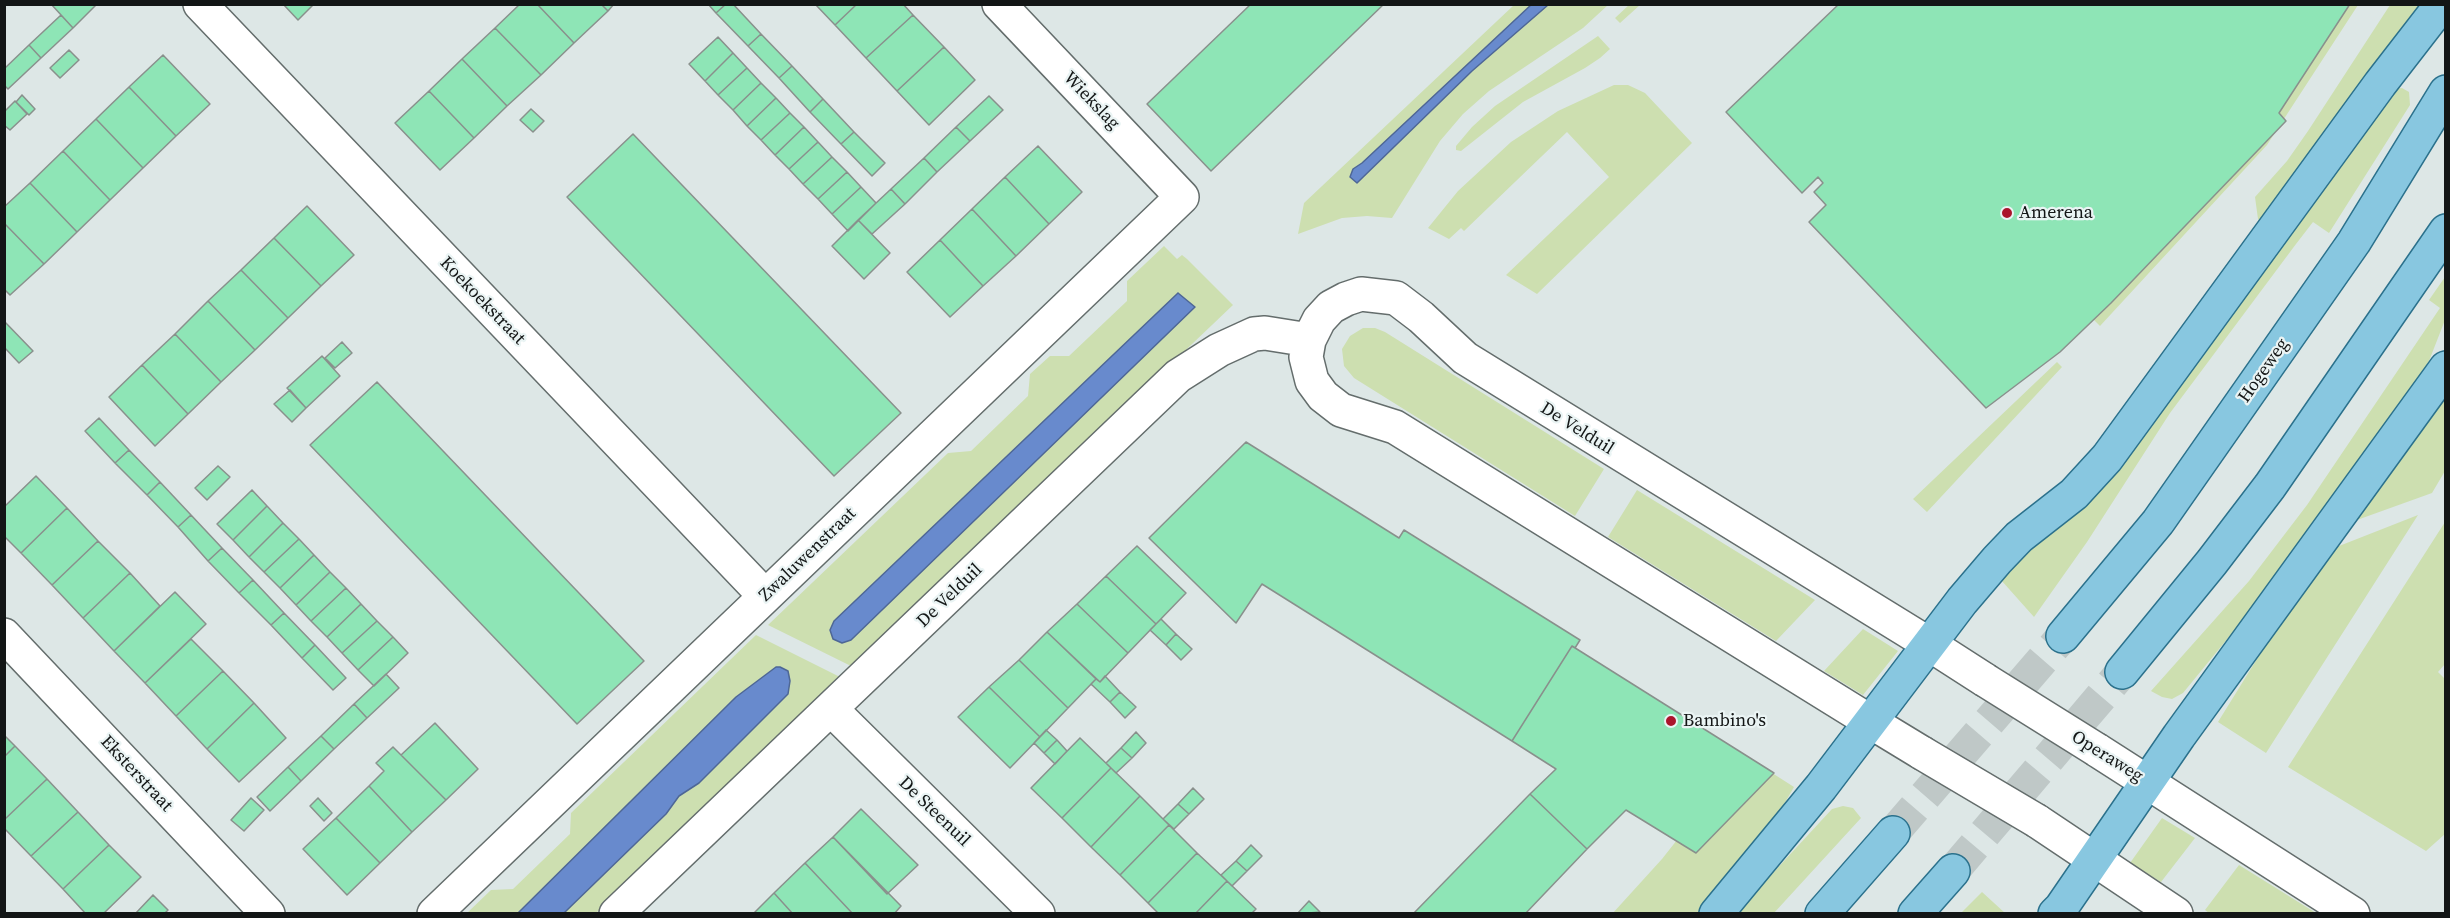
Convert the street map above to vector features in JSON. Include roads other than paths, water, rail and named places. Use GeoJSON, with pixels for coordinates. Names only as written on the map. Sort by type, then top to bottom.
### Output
{"type":"FeatureCollection","features":[{"type":"Feature","properties":{"kind":"main road"},"geometry":{"type":"LineString","coordinates":[[1716,914],[1780,838],[1929,644],[2004,552],[2019,537],[2074,494],[2107,458],[2380,84],[2442,4]]}},
{"type":"Feature","properties":{"kind":"main road","name":"Hogeweg"},"geometry":{"type":"LineString","coordinates":[[2063,636],[2158,522],[2354,242],[2445,92]]}},
{"type":"Feature","properties":{"kind":"main road"},"geometry":{"type":"LineString","coordinates":[[2122,672],[2212,562],[2270,486],[2445,231]]}},
{"type":"Feature","properties":{"kind":"main road"},"geometry":{"type":"LineString","coordinates":[[2055,914],[2445,368]]}},
{"type":"Feature","properties":{"kind":"main road"},"geometry":{"type":"LineString","coordinates":[[1822,914],[1893,833]]}},
{"type":"Feature","properties":{"kind":"main road"},"geometry":{"type":"LineString","coordinates":[[1915,914],[1953,871]]}},
{"type":"Feature","properties":{"kind":"street","name":"Koekoekstraat"},"geometry":{"type":"LineString","coordinates":[[200,4],[765,596]]}},
{"type":"Feature","properties":{"kind":"street","name":"Wiekslag"},"geometry":{"type":"LineString","coordinates":[[999,4],[1182,197]]}},
{"type":"Feature","properties":{"kind":"street","name":"Zwaluwenstraat"},"geometry":{"type":"LineString","coordinates":[[434,914],[1182,197]]}},
{"type":"Feature","properties":{"kind":"street","name":"De Velduil"},"geometry":{"type":"LineString","coordinates":[[616,914],[1178,376],[1219,350],[1254,333],[1309,340],[1319,320],[1331,307],[1361,294],[1396,298],[1421,317],[1464,358],[1860,602]]}},
{"type":"Feature","properties":{"kind":"street"},"geometry":{"type":"LineString","coordinates":[[1309,340],[1306,357],[1312,381],[1323,396],[1341,410],[1395,427],[1871,722],[2037,821],[2175,914]]}},
{"type":"Feature","properties":{"kind":"street","name":"Operaweg"},"geometry":{"type":"LineString","coordinates":[[1860,602],[2354,914]]}},
{"type":"Feature","properties":{"kind":"street","name":"Eksterstraat"},"geometry":{"type":"LineString","coordinates":[[4,635],[268,914]]}},
{"type":"Feature","properties":{"kind":"street","name":"De Steenuil"},"geometry":{"type":"LineString","coordinates":[[831,709],[1038,914]]}},
{"type":"Feature","properties":{"kind":"water"},"geometry":{"type":"Polygon","coordinates":[[[1532,4],[1548,5],[1472,71],[1357,183],[1350,177],[1353,169],[1532,4]]]}},
{"type":"Feature","properties":{"kind":"water"},"geometry":{"type":"Polygon","coordinates":[[[1178,293],[1195,307],[851,640],[842,643],[833,639],[830,630],[834,621],[1178,293]]]}},
{"type":"Feature","properties":{"kind":"water"},"geometry":{"type":"Polygon","coordinates":[[[776,667],[788,671],[790,681],[788,694],[699,783],[679,796],[666,814],[564,913],[518,913],[736,697],[776,667]]]}},
{"type":"Feature","properties":{"kind":"tunnel"},"geometry":{"type":"LineString","coordinates":[[1893,833],[2063,636]]}},
{"type":"Feature","properties":{"kind":"tunnel"},"geometry":{"type":"LineString","coordinates":[[1953,871],[2122,672]]}},
{"type":"Feature","properties":{"kind":"place","name":"Amerena"},"geometry":{"type":"Point","coordinates":[2007,213]}},
{"type":"Feature","properties":{"kind":"place","name":"Bambino's"},"geometry":{"type":"Point","coordinates":[1671,721]}}]}
